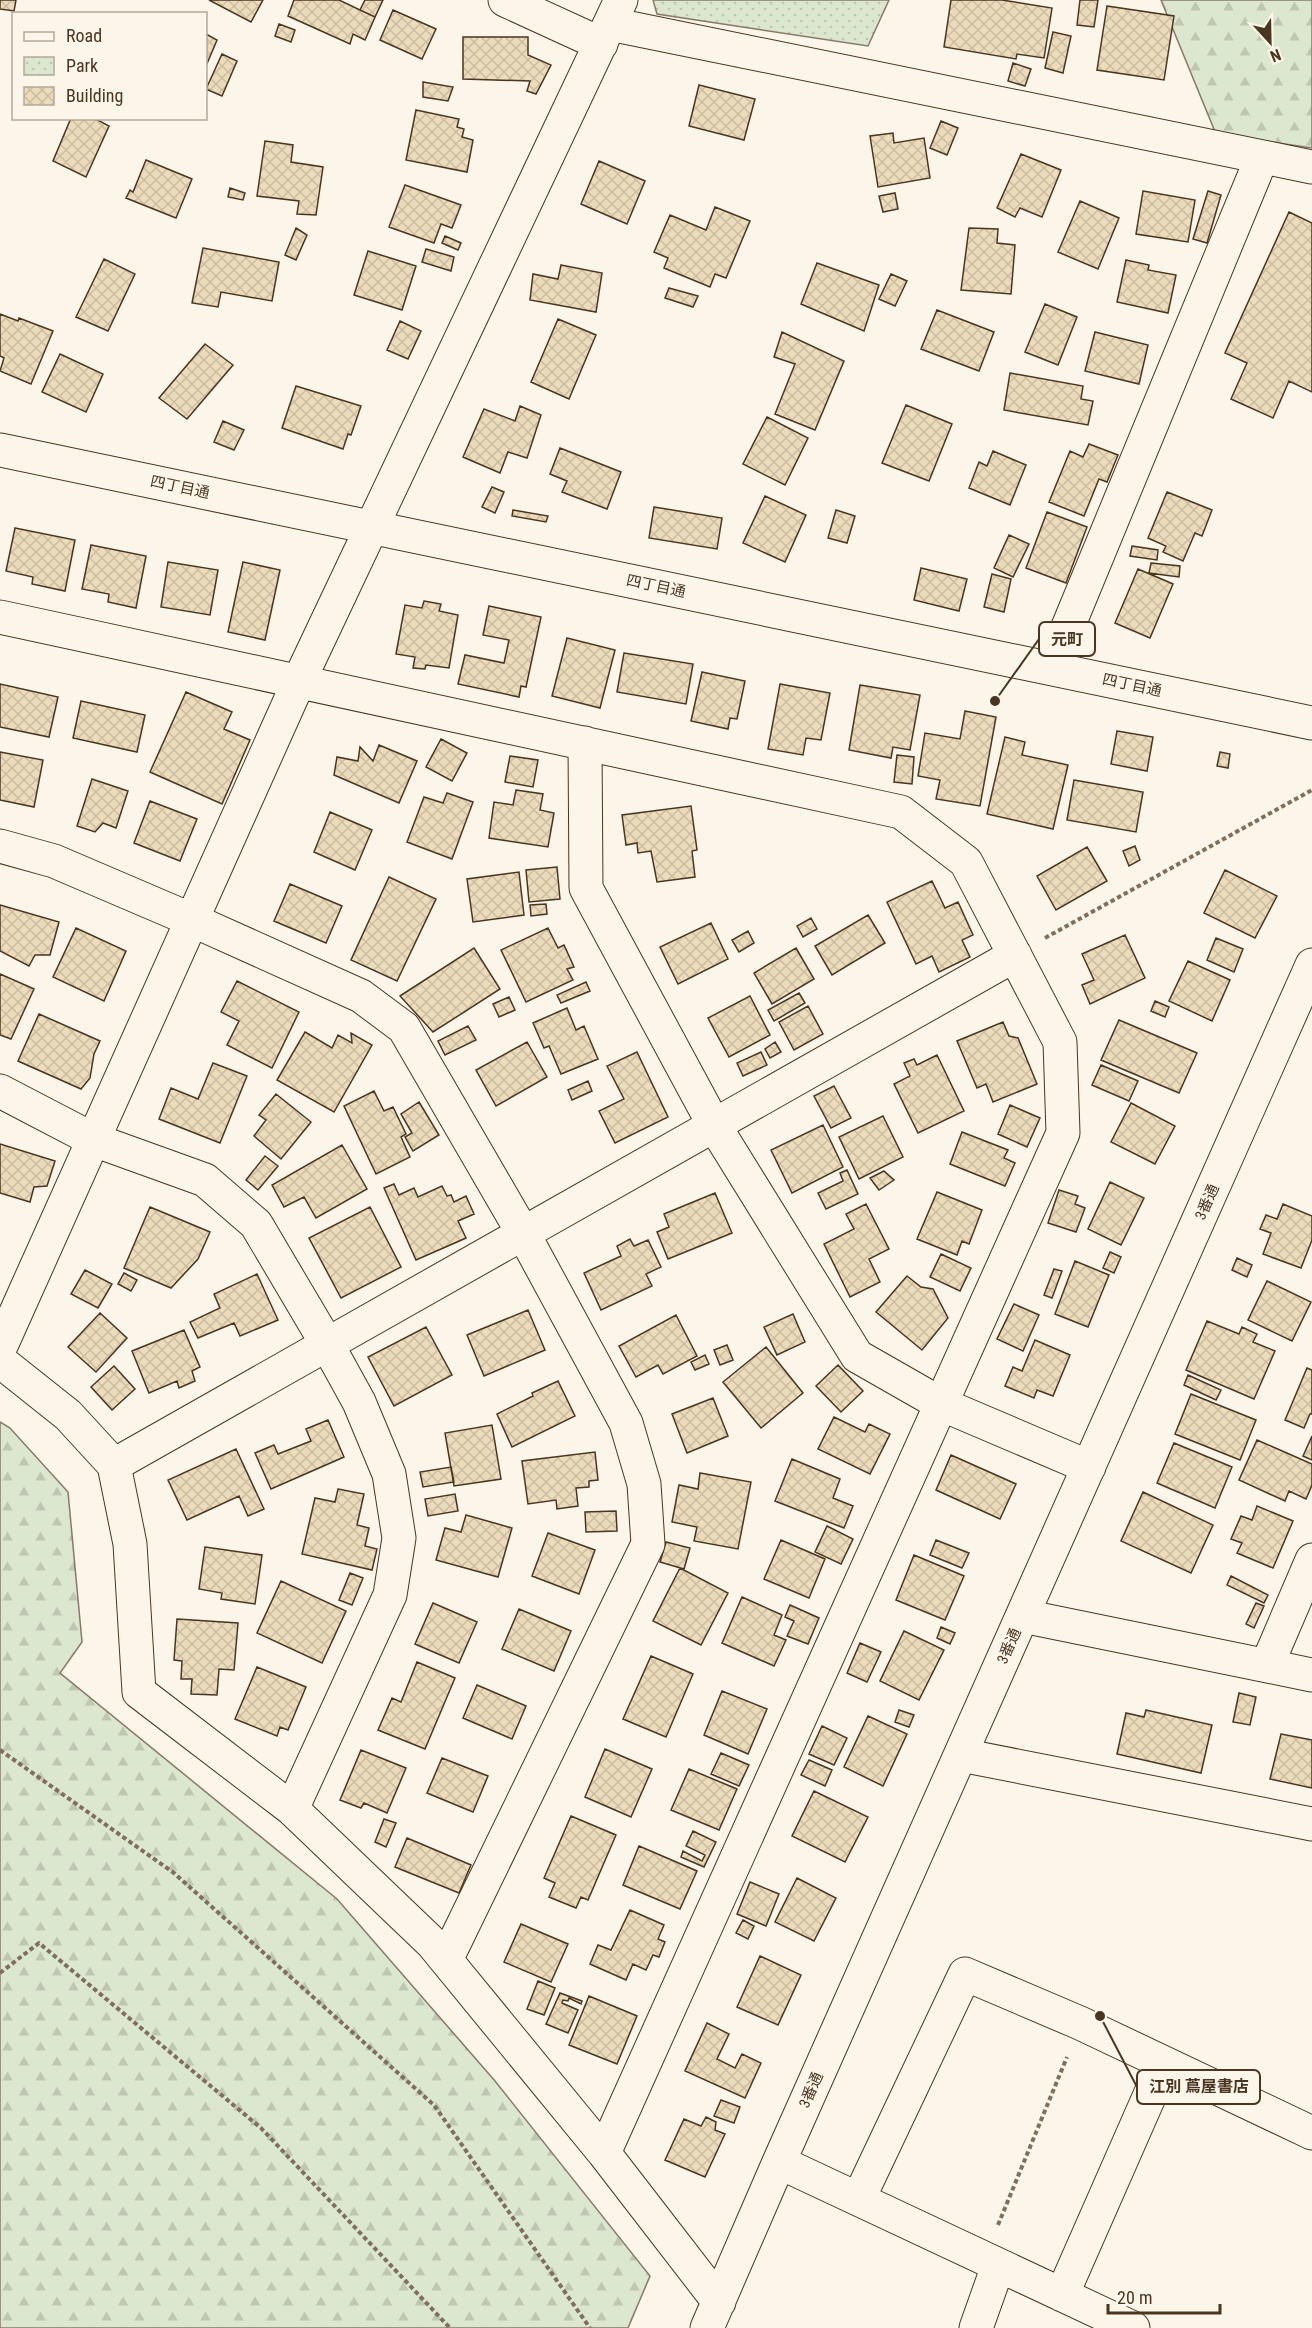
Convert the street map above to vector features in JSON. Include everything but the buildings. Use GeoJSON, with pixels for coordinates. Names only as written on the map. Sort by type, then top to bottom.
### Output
{"type":"FeatureCollection","features":[{"type":"Feature","properties":{"kind":"street"},"geometry":{"type":"LineString","coordinates":[[504,0],[1312,167]]}},
{"type":"Feature","properties":{"kind":"street"},"geometry":{"type":"LineString","coordinates":[[0,1348],[370,527],[611,23]]}},
{"type":"Feature","properties":{"kind":"street"},"geometry":{"type":"LineString","coordinates":[[1051,668],[1262,157]]}},
{"type":"Feature","properties":{"kind":"street","name":"四丁目通"},"geometry":{"type":"LineString","coordinates":[[0,450],[1312,723]]}},
{"type":"Feature","properties":{"kind":"street"},"geometry":{"type":"LineString","coordinates":[[0,617],[901,812],[966,862],[1060,1042],[1063,1133],[604,2153]]}},
{"type":"Feature","properties":{"kind":"street"},"geometry":{"type":"LineString","coordinates":[[585,743],[586,888],[714,1125],[857,1356],[941,1404],[1089,1467]]}},
{"type":"Feature","properties":{"kind":"street"},"geometry":{"type":"LineString","coordinates":[[0,846],[54,861],[361,996],[404,1028],[523,1233],[626,1423],[644,1484],[648,1544],[446,1960]]}},
{"type":"Feature","properties":{"kind":"street"},"geometry":{"type":"LineString","coordinates":[[114,1465],[1015,955]]}},
{"type":"Feature","properties":{"kind":"street","name":"3番通"},"geometry":{"type":"LineString","coordinates":[[713,2315],[1312,965]]}},
{"type":"Feature","properties":{"kind":"street"},"geometry":{"type":"LineString","coordinates":[[0,1091],[94,1140],[205,1180],[256,1224],[359,1402],[389,1474],[399,1538],[390,1595],[292,1809]]}},
{"type":"Feature","properties":{"kind":"street"},"geometry":{"type":"LineString","coordinates":[[0,1361],[68,1415],[114,1465],[130,1544],[139,1692],[292,1809],[432,1943],[604,2153],[713,2315]]}},
{"type":"Feature","properties":{"kind":"street"},"geometry":{"type":"LineString","coordinates":[[1267,1665],[1312,1560]]}},
{"type":"Feature","properties":{"kind":"street"},"geometry":{"type":"LineString","coordinates":[[1023,1616],[1312,1675]]}},
{"type":"Feature","properties":{"kind":"street"},"geometry":{"type":"LineString","coordinates":[[961,1755],[1312,1824]]}},
{"type":"Feature","properties":{"kind":"street"},"geometry":{"type":"LineString","coordinates":[[859,2198],[965,1974],[1080,2023],[1312,2133]]}},
{"type":"Feature","properties":{"kind":"street"},"geometry":{"type":"LineString","coordinates":[[1062,2295],[1164,2063]]}},
{"type":"Feature","properties":{"kind":"street"},"geometry":{"type":"LineString","coordinates":[[779,2162],[1133,2328]]}},
{"type":"Feature","properties":{"kind":"street"},"geometry":{"type":"LineString","coordinates":[[976,2328],[991,2262]]}},
{"type":"Feature","properties":{"kind":"path"},"geometry":{"type":"LineString","coordinates":[[1015,955],[1312,790]]}},
{"type":"Feature","properties":{"kind":"path"},"geometry":{"type":"LineString","coordinates":[[0,1750],[174,1873],[434,2105],[590,2328]]}},
{"type":"Feature","properties":{"kind":"path"},"geometry":{"type":"LineString","coordinates":[[0,1973],[39,1943],[261,2128],[450,2328]]}},
{"type":"Feature","properties":{"kind":"path"},"geometry":{"type":"LineString","coordinates":[[991,2262],[1080,2023]]}},
{"type":"Feature","properties":{"kind":"green space"},"geometry":{"type":"Polygon","coordinates":[[[653,0],[889,0],[868,46],[657,14],[653,0]]]}},
{"type":"Feature","properties":{"kind":"green space"},"geometry":{"type":"Polygon","coordinates":[[[1161,0],[1312,0],[1312,148],[1216,134],[1161,0]]]}},
{"type":"Feature","properties":{"kind":"green space"},"geometry":{"type":"Polygon","coordinates":[[[0,1422],[10,1428],[68,1492],[82,1642],[60,1673],[337,1899],[495,2081],[650,2276],[628,2328],[0,2328],[0,1422]]]}},
{"type":"Feature","properties":{"kind":"place","name":"元町"},"geometry":{"type":"Point","coordinates":[995,701]}},
{"type":"Feature","properties":{"kind":"place","name":"江別 蔦屋書店"},"geometry":{"type":"Point","coordinates":[1100,2016]}}]}
